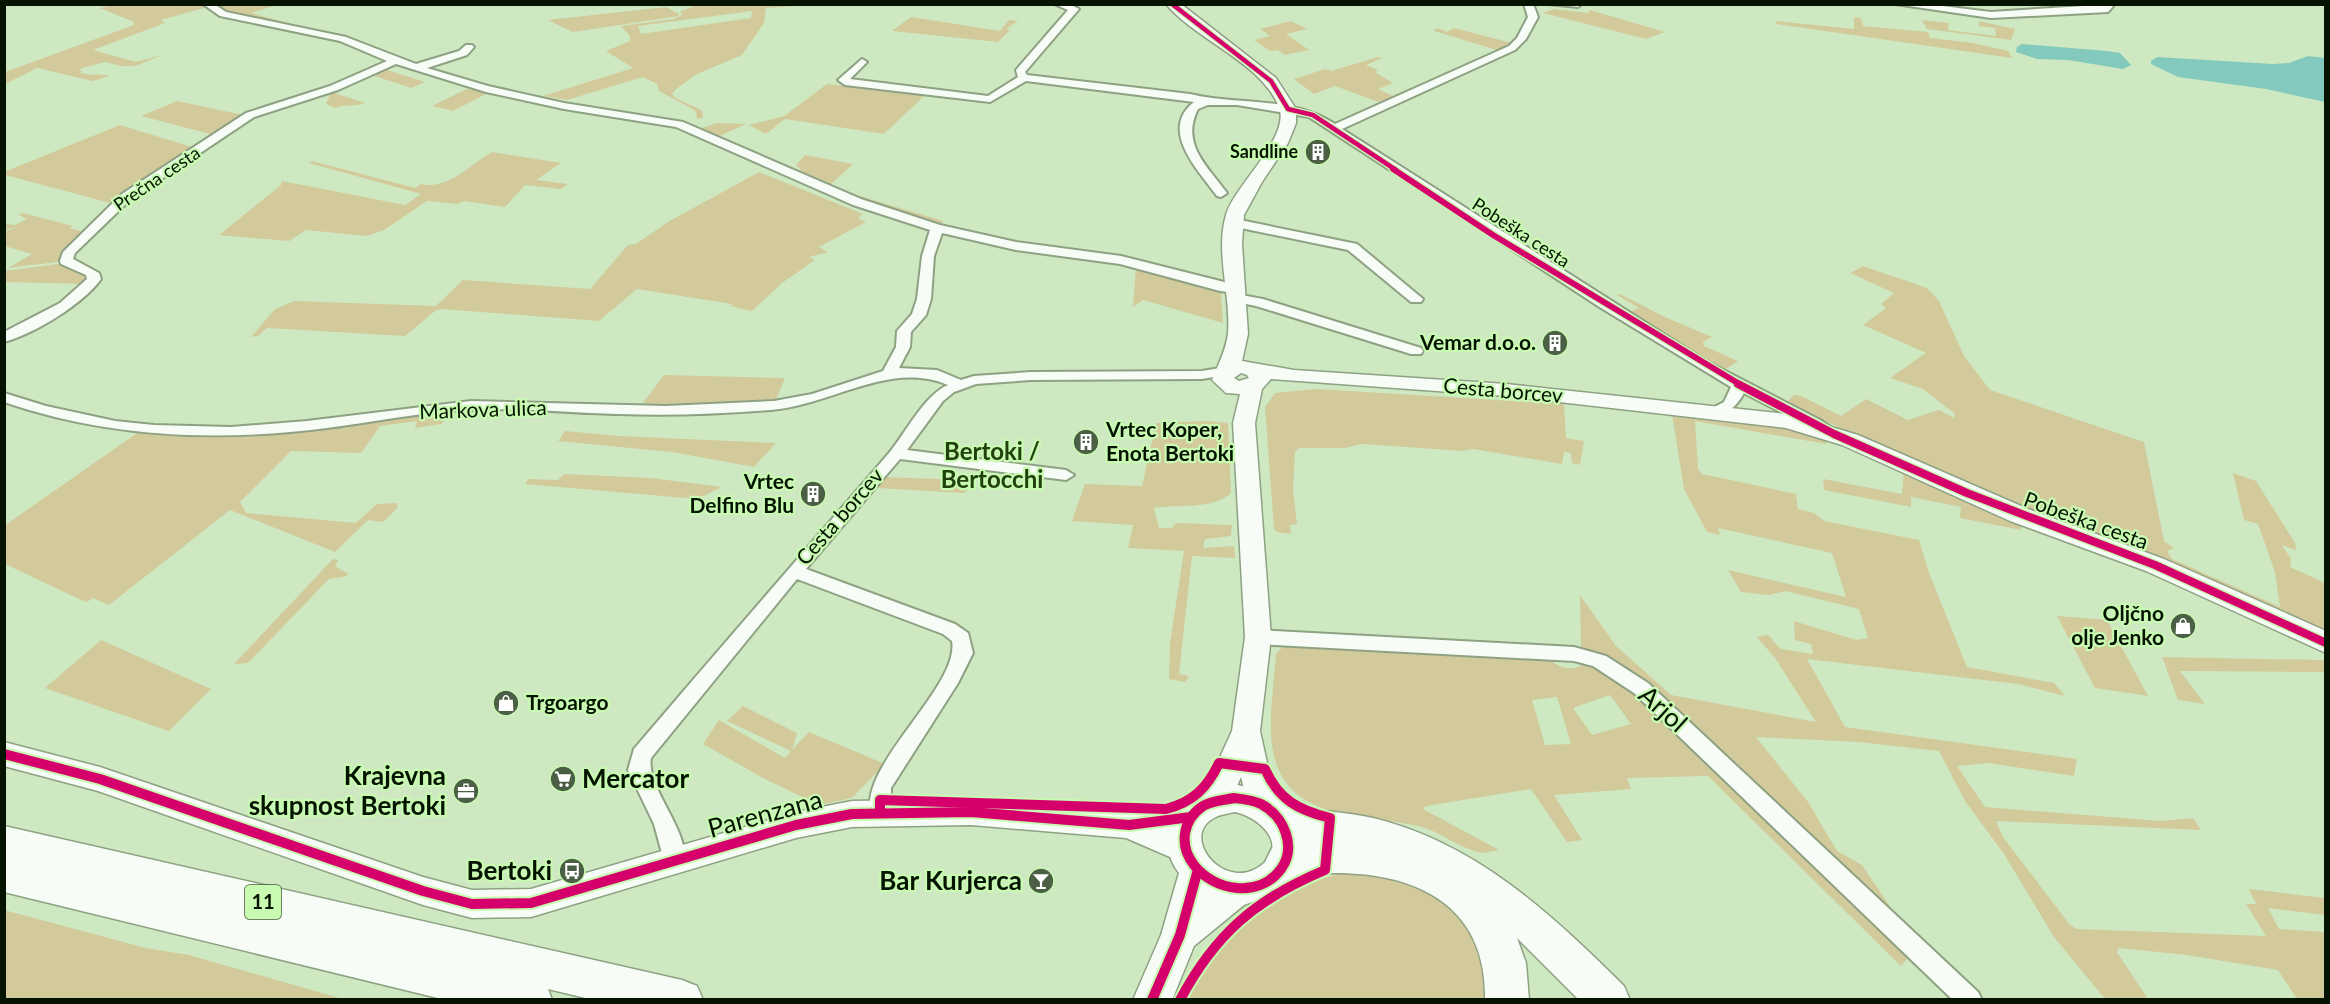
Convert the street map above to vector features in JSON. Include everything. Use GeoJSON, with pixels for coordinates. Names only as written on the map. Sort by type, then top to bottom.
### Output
{"type":"FeatureCollection","features":[{"type":"Feature","properties":{"kind":"highway"},"geometry":{"type":"LineString","coordinates":[[1276,829],[1309,856],[1367,858],[1418,868],[1456,889],[1488,924],[1504,962],[1507,999]]}},
{"type":"Feature","properties":{"kind":"highway"},"geometry":{"type":"LineString","coordinates":[[1276,829],[1373,834],[1420,850],[1492,891],[1537,928],[1610,999]]}},
{"type":"Feature","properties":{"kind":"highway","name":"11"},"geometry":{"type":"LineString","coordinates":[[4,843],[682,999]]}},
{"type":"Feature","properties":{"kind":"highway","name":"11"},"geometry":{"type":"LineString","coordinates":[[4,874],[531,999]]}},
{"type":"Feature","properties":{"kind":"highway"},"geometry":{"type":"LineString","coordinates":[[422,973],[465,999]]}},
{"type":"Feature","properties":{"kind":"main road"},"geometry":{"type":"LineString","coordinates":[[1152,999],[1180,935],[1197,835],[1234,798],[1276,829],[1281,869],[1262,884],[1237,889],[1222,886],[1197,835]]}},
{"type":"Feature","properties":{"kind":"main road"},"geometry":{"type":"LineString","coordinates":[[1180,935],[1237,889]]}},
{"type":"Feature","properties":{"kind":"street"},"geometry":{"type":"LineString","coordinates":[[862,62],[843,80],[845,82],[983,99],[995,98],[1024,78],[1020,72],[1074,9],[1058,4]]}},
{"type":"Feature","properties":{"kind":"street"},"geometry":{"type":"LineString","coordinates":[[1172,4],[1271,81],[1288,109],[1288,123],[1281,142],[1253,182],[1235,214],[1238,334],[1227,377],[1244,423],[1258,638],[1246,731],[1197,835]]}},
{"type":"Feature","properties":{"kind":"street"},"geometry":{"type":"LineString","coordinates":[[1336,130],[1340,125],[1512,48],[1521,39],[1533,17],[1528,4]]}},
{"type":"Feature","properties":{"kind":"street"},"geometry":{"type":"LineString","coordinates":[[1552,4],[1578,4]]}},
{"type":"Feature","properties":{"kind":"street"},"geometry":{"type":"LineString","coordinates":[[1899,4],[1991,15],[2108,9],[2111,4]]}},
{"type":"Feature","properties":{"kind":"street"},"geometry":{"type":"LineString","coordinates":[[210,6],[246,20],[343,39],[394,61],[482,88],[542,101],[679,124],[857,202],[937,228],[984,241],[1121,260],[1220,287],[1258,302],[1416,351]]}},
{"type":"Feature","properties":{"kind":"street"},"geometry":{"type":"LineString","coordinates":[[415,68],[464,53],[469,47]]}},
{"type":"Feature","properties":{"kind":"street","name":"Prečna cesta"},"geometry":{"type":"LineString","coordinates":[[4,338],[64,305],[88,287],[94,279],[92,273],[66,261],[69,252],[104,216],[151,180],[250,115],[334,88],[394,61]]}},
{"type":"Feature","properties":{"kind":"street","name":"Pobeška cesta"},"geometry":{"type":"LineString","coordinates":[[1024,78],[1190,97],[1207,102],[1288,109],[1313,115],[1493,235],[1702,365],[1738,384],[1796,412],[1834,434],[2019,515],[2156,565],[2325,643]]}},
{"type":"Feature","properties":{"kind":"street"},"geometry":{"type":"LineString","coordinates":[[1207,102],[1196,105],[1192,110],[1186,131],[1188,147],[1221,193]]}},
{"type":"Feature","properties":{"kind":"street"},"geometry":{"type":"LineString","coordinates":[[1235,224],[1352,247],[1416,299]]}},
{"type":"Feature","properties":{"kind":"street"},"geometry":{"type":"LineString","coordinates":[[890,372],[903,347],[904,331],[919,315],[924,299],[928,256],[937,228]]}},
{"type":"Feature","properties":{"kind":"street"},"geometry":{"type":"LineString","coordinates":[[1238,334],[1255,377],[1244,423]]}},
{"type":"Feature","properties":{"kind":"street","name":"Markova ulica"},"geometry":{"type":"LineString","coordinates":[[4,398],[32,408],[73,418],[133,427],[211,432],[305,426],[456,406],[520,404],[644,411],[798,403],[890,372],[936,374],[960,384]]}},
{"type":"Feature","properties":{"kind":"street","name":"Cesta borcev"},"geometry":{"type":"LineString","coordinates":[[674,861],[665,824],[638,770],[642,756],[794,571],[896,454],[938,398],[960,384],[1031,376],[1294,376],[1506,390],[1713,412]]}},
{"type":"Feature","properties":{"kind":"street"},"geometry":{"type":"LineString","coordinates":[[1713,412],[1730,405],[1740,390],[1738,384]]}},
{"type":"Feature","properties":{"kind":"street","name":"Pobeška cesta"},"geometry":{"type":"LineString","coordinates":[[1713,412],[1788,421],[1834,434]]}},
{"type":"Feature","properties":{"kind":"street"},"geometry":{"type":"LineString","coordinates":[[896,454],[1066,475]]}},
{"type":"Feature","properties":{"kind":"street"},"geometry":{"type":"LineString","coordinates":[[794,571],[950,629],[961,638],[964,653],[951,678],[881,787],[880,812]]}},
{"type":"Feature","properties":{"kind":"street","name":"Arjol"},"geometry":{"type":"LineString","coordinates":[[1258,638],[1517,649],[1574,654],[1599,661],[1641,688],[1970,999]]}},
{"type":"Feature","properties":{"kind":"street"},"geometry":{"type":"LineString","coordinates":[[1246,731],[1276,829]]}},
{"type":"Feature","properties":{"kind":"street","name":"Parenzana"},"geometry":{"type":"LineString","coordinates":[[4,754],[100,779],[423,891],[472,904],[531,903],[796,825],[880,812],[971,812],[1129,825],[1197,835]]}},
{"type":"Feature","properties":{"kind":"shaded area"},"geometry":{"type":"Polygon","coordinates":[[[116,4],[202,4],[204,8],[161,20],[165,23],[93,50],[136,62],[165,54],[135,66],[121,66],[105,62],[79,69],[82,71],[80,73],[84,74],[109,76],[93,81],[37,68],[5,84],[5,72],[134,25],[134,22],[100,8],[116,4]]]}},
{"type":"Feature","properties":{"kind":"shaded area"},"geometry":{"type":"Polygon","coordinates":[[[216,4],[277,5],[251,13],[288,23],[279,25],[226,13],[216,7],[216,4]]]}},
{"type":"Feature","properties":{"kind":"shaded area"},"geometry":{"type":"Polygon","coordinates":[[[699,5],[809,5],[766,8],[764,23],[742,55],[695,75],[675,90],[672,94],[675,97],[702,111],[703,118],[697,119],[696,112],[659,91],[657,84],[643,77],[567,100],[543,96],[633,68],[606,51],[630,41],[630,36],[621,26],[674,19],[682,15],[680,11],[699,5]],[[752,11],[638,26],[641,34],[751,18],[752,11]]]}},
{"type":"Feature","properties":{"kind":"shaded area"},"geometry":{"type":"Polygon","coordinates":[[[666,7],[679,16],[573,32],[548,20],[666,7]]]}},
{"type":"Feature","properties":{"kind":"shaded area"},"geometry":{"type":"Polygon","coordinates":[[[1554,9],[1588,13],[1590,10],[1665,32],[1646,39],[1543,13],[1554,9]]]}},
{"type":"Feature","properties":{"kind":"shaded area"},"geometry":{"type":"Polygon","coordinates":[[[911,17],[1000,31],[1009,20],[1018,21],[1006,29],[1010,30],[998,42],[892,31],[911,17]]]}},
{"type":"Feature","properties":{"kind":"shaded area"},"geometry":{"type":"Polygon","coordinates":[[[1854,17],[1861,18],[1863,26],[1928,32],[1930,38],[1973,43],[2008,51],[2012,58],[1776,24],[1776,21],[1854,29],[1854,17]]]}},
{"type":"Feature","properties":{"kind":"shaded area"},"geometry":{"type":"Polygon","coordinates":[[[1922,20],[1949,23],[1948,30],[1996,36],[1995,28],[1979,26],[1979,21],[2015,29],[2011,40],[1927,29],[1922,20]]]}},
{"type":"Feature","properties":{"kind":"shaded area"},"geometry":{"type":"Polygon","coordinates":[[[1291,21],[1307,29],[1286,34],[1309,50],[1285,55],[1278,50],[1270,51],[1254,40],[1270,36],[1260,29],[1291,21]]]}},
{"type":"Feature","properties":{"kind":"shaded area"},"geometry":{"type":"Polygon","coordinates":[[[1437,28],[1447,32],[1454,28],[1512,43],[1500,51],[1434,31],[1437,28]]]}},
{"type":"Feature","properties":{"kind":"shaded area"},"geometry":{"type":"Polygon","coordinates":[[[1378,57],[1382,58],[1366,65],[1378,70],[1375,72],[1393,83],[1378,89],[1393,96],[1406,90],[1411,92],[1384,104],[1335,86],[1314,94],[1294,79],[1325,69],[1331,71],[1378,57]]]}},
{"type":"Feature","properties":{"kind":"shaded area"},"geometry":{"type":"Polygon","coordinates":[[[381,68],[425,82],[411,88],[369,74],[381,68]]]}},
{"type":"Feature","properties":{"kind":"shaded area"},"geometry":{"type":"Polygon","coordinates":[[[827,84],[925,95],[884,134],[785,119],[766,134],[749,125],[784,116],[827,84]]]}},
{"type":"Feature","properties":{"kind":"shaded area"},"geometry":{"type":"Polygon","coordinates":[[[467,89],[488,93],[453,111],[432,106],[467,89]]]}},
{"type":"Feature","properties":{"kind":"shaded area"},"geometry":{"type":"Polygon","coordinates":[[[331,92],[365,103],[335,108],[326,104],[331,92]]]}},
{"type":"Feature","properties":{"kind":"shaded area"},"geometry":{"type":"Polygon","coordinates":[[[177,101],[243,115],[114,204],[5,175],[4,172],[120,125],[192,147],[214,135],[141,116],[177,101]]]}},
{"type":"Feature","properties":{"kind":"shaded area"},"geometry":{"type":"Polygon","coordinates":[[[717,123],[746,124],[717,137],[699,129],[717,123]]]}},
{"type":"Feature","properties":{"kind":"shaded area"},"geometry":{"type":"Polygon","coordinates":[[[492,152],[561,163],[536,180],[568,184],[561,189],[525,185],[505,207],[464,201],[457,204],[427,201],[384,230],[367,236],[306,230],[289,241],[219,235],[281,185],[282,181],[405,205],[421,194],[309,163],[312,161],[415,188],[421,184],[431,185],[450,180],[492,152]]]}},
{"type":"Feature","properties":{"kind":"shaded area"},"geometry":{"type":"Polygon","coordinates":[[[805,155],[853,164],[829,186],[943,221],[941,225],[885,211],[823,185],[796,165],[805,155]]]}},
{"type":"Feature","properties":{"kind":"shaded area"},"geometry":{"type":"Polygon","coordinates":[[[759,172],[863,214],[858,218],[866,222],[819,247],[828,252],[809,257],[815,260],[782,283],[752,311],[730,306],[732,304],[637,289],[599,321],[441,309],[435,311],[405,336],[267,328],[258,336],[251,337],[275,309],[294,301],[436,306],[463,280],[590,289],[628,245],[636,244],[668,222],[759,172]]]}},
{"type":"Feature","properties":{"kind":"shaded area"},"geometry":{"type":"Polygon","coordinates":[[[23,213],[73,226],[70,228],[84,232],[57,262],[8,268],[32,254],[5,246],[5,232],[16,227],[5,230],[4,224],[15,225],[27,219],[19,215],[23,213]]]}},
{"type":"Feature","properties":{"kind":"shaded area"},"geometry":{"type":"Polygon","coordinates":[[[58,264],[84,275],[88,281],[86,284],[5,282],[4,271],[58,264]]]}},
{"type":"Feature","properties":{"kind":"shaded area"},"geometry":{"type":"Polygon","coordinates":[[[1863,266],[1927,288],[1939,301],[1964,356],[1990,390],[2144,442],[2164,541],[2174,548],[2167,551],[2172,559],[2280,607],[2275,572],[2258,524],[2244,520],[2233,473],[2256,481],[2295,543],[2296,550],[2282,545],[2291,559],[2290,567],[2325,583],[2325,636],[1944,476],[1786,403],[1794,395],[1801,396],[1841,416],[1866,399],[1908,420],[1939,410],[1954,418],[1955,414],[1923,389],[1890,378],[1926,353],[1863,325],[1886,308],[1881,304],[1894,293],[1850,273],[1863,266]]]}},
{"type":"Feature","properties":{"kind":"shaded area"},"geometry":{"type":"Polygon","coordinates":[[[1136,267],[1221,291],[1223,323],[1143,300],[1133,307],[1136,267]]]}},
{"type":"Feature","properties":{"kind":"shaded area"},"geometry":{"type":"Polygon","coordinates":[[[1620,294],[1712,337],[1703,342],[1704,346],[1738,361],[1723,371],[1626,313],[1639,308],[1617,295],[1620,294]]]}},
{"type":"Feature","properties":{"kind":"shaded area"},"geometry":{"type":"Polygon","coordinates":[[[664,375],[785,378],[775,402],[662,406],[643,403],[664,375]]]}},
{"type":"Feature","properties":{"kind":"shaded area"},"geometry":{"type":"Polygon","coordinates":[[[1316,389],[1564,404],[1566,438],[1584,441],[1580,465],[1572,463],[1571,453],[1564,452],[1562,464],[1473,449],[1463,451],[1362,444],[1345,448],[1299,448],[1295,452],[1293,490],[1297,524],[1290,525],[1291,534],[1277,532],[1274,529],[1265,407],[1275,393],[1316,389]]]}},
{"type":"Feature","properties":{"kind":"shaded area"},"geometry":{"type":"Polygon","coordinates":[[[449,411],[451,414],[441,424],[415,428],[417,421],[380,426],[361,453],[291,451],[240,502],[246,513],[356,523],[377,504],[397,503],[397,508],[383,522],[368,520],[335,552],[230,510],[109,605],[93,598],[87,602],[81,600],[5,564],[4,526],[140,431],[312,428],[449,411]]]}},
{"type":"Feature","properties":{"kind":"shaded area"},"geometry":{"type":"Polygon","coordinates":[[[1672,414],[1778,425],[1826,439],[1826,444],[1695,421],[1698,469],[1702,474],[1796,494],[1798,509],[1814,513],[1824,521],[1919,540],[1929,573],[1967,667],[2054,683],[2065,696],[2018,684],[1807,659],[1845,727],[2077,759],[2074,776],[1988,763],[1957,766],[1985,807],[2160,821],[2193,818],[2201,830],[1996,821],[2003,837],[2070,925],[2077,929],[2266,936],[2246,904],[2256,904],[2249,889],[2325,898],[2325,915],[2268,908],[2279,929],[2325,932],[2325,999],[2297,999],[2278,970],[2187,955],[2119,948],[2117,952],[2148,999],[2105,999],[2054,937],[2004,854],[1965,801],[1939,751],[1859,742],[1756,737],[1808,802],[1837,851],[1862,865],[1903,926],[1752,785],[1581,650],[1580,595],[1616,646],[1671,695],[1816,722],[1775,658],[1757,637],[1768,635],[1781,649],[1813,654],[1811,644],[1795,640],[1794,621],[1856,640],[1868,638],[1859,609],[1785,591],[1769,595],[1741,592],[1728,570],[1846,597],[1832,553],[1718,528],[1720,535],[1707,532],[1684,489],[1672,414]]]}},
{"type":"Feature","properties":{"kind":"shaded area"},"geometry":{"type":"Polygon","coordinates":[[[1208,421],[1228,423],[1231,493],[1205,504],[1154,508],[1159,528],[1172,528],[1176,523],[1232,525],[1231,536],[1205,539],[1203,548],[1234,546],[1235,558],[1192,556],[1179,674],[1189,676],[1185,682],[1169,679],[1170,643],[1184,551],[1128,548],[1133,525],[1072,521],[1085,484],[1142,486],[1156,423],[1208,421]]]}},
{"type":"Feature","properties":{"kind":"shaded area"},"geometry":{"type":"Polygon","coordinates":[[[565,431],[619,436],[776,443],[754,467],[672,452],[558,441],[565,431]]]}},
{"type":"Feature","properties":{"kind":"shaded area"},"geometry":{"type":"Polygon","coordinates":[[[1904,471],[2021,525],[2021,530],[1960,518],[1961,507],[1911,497],[1911,507],[1824,490],[1823,479],[1902,494],[1904,471]]]}},
{"type":"Feature","properties":{"kind":"shaded area"},"geometry":{"type":"Polygon","coordinates":[[[564,474],[651,478],[722,487],[697,499],[525,484],[528,479],[558,480],[564,474]]]}},
{"type":"Feature","properties":{"kind":"shaded area"},"geometry":{"type":"Polygon","coordinates":[[[883,477],[968,480],[969,488],[964,493],[877,488],[883,477]]]}},
{"type":"Feature","properties":{"kind":"shaded area"},"geometry":{"type":"Polygon","coordinates":[[[333,559],[338,560],[335,566],[348,574],[347,576],[329,579],[248,663],[234,664],[333,559]]]}},
{"type":"Feature","properties":{"kind":"shaded area"},"geometry":{"type":"Polygon","coordinates":[[[2057,616],[2107,620],[2148,696],[2095,688],[2057,616]]]}},
{"type":"Feature","properties":{"kind":"shaded area"},"geometry":{"type":"Polygon","coordinates":[[[101,640],[211,689],[169,731],[45,688],[101,640]]]}},
{"type":"Feature","properties":{"kind":"shaded area"},"geometry":{"type":"Polygon","coordinates":[[[1325,645],[1549,659],[1564,668],[1582,665],[1599,668],[1626,684],[1905,953],[1907,959],[1901,966],[1708,776],[1627,778],[1631,789],[1554,795],[1582,840],[1567,842],[1531,789],[1426,806],[1423,809],[1499,850],[1485,853],[1469,849],[1418,826],[1332,811],[1306,801],[1289,786],[1278,768],[1272,748],[1271,725],[1276,653],[1283,647],[1325,645]],[[1610,695],[1573,708],[1592,735],[1631,724],[1610,695]],[[1557,697],[1532,700],[1545,745],[1571,744],[1557,697]]]}},
{"type":"Feature","properties":{"kind":"shaded area"},"geometry":{"type":"Polygon","coordinates":[[[2162,657],[2320,660],[2325,661],[2325,672],[2180,671],[2205,704],[2178,700],[2162,657]]]}},
{"type":"Feature","properties":{"kind":"shaded area"},"geometry":{"type":"Polygon","coordinates":[[[743,706],[797,733],[792,750],[809,732],[885,764],[852,798],[819,805],[765,779],[703,744],[719,720],[785,758],[791,751],[727,721],[743,706]]]}},
{"type":"Feature","properties":{"kind":"shaded area"},"geometry":{"type":"Polygon","coordinates":[[[1346,866],[1422,879],[1478,926],[1495,999],[1189,1000],[1198,981],[1223,946],[1252,917],[1285,894],[1344,873],[1346,866]]]}},
{"type":"Feature","properties":{"kind":"shaded area"},"geometry":{"type":"Polygon","coordinates":[[[4,910],[146,948],[189,955],[343,999],[5,999],[4,910]]]}},
{"type":"Feature","properties":{"kind":"water"},"geometry":{"type":"Polygon","coordinates":[[[2022,44],[2120,53],[2131,65],[2123,69],[2068,60],[2037,59],[2016,52],[2017,47],[2022,44]]]}},
{"type":"Feature","properties":{"kind":"water"},"geometry":{"type":"Polygon","coordinates":[[[2308,56],[2325,58],[2325,102],[2266,89],[2178,77],[2151,64],[2151,61],[2157,57],[2273,64],[2289,63],[2308,56]]]}},
{"type":"Feature","properties":{"kind":"cycle path"},"geometry":{"type":"LineString","coordinates":[[1172,4],[1271,81],[1288,109],[1313,115],[1493,235],[1726,378],[1796,412],[1834,434],[1967,493],[2019,515],[2155,565],[2326,643]]}},
{"type":"Feature","properties":{"kind":"cycle path"},"geometry":{"type":"LineString","coordinates":[[4,754],[100,779],[423,891],[472,904],[531,903],[796,825],[852,814],[971,812],[1129,825],[1191,817]]}},
{"type":"Feature","properties":{"kind":"cycle path"},"geometry":{"type":"LineString","coordinates":[[880,812],[880,800],[1166,809],[1184,803],[1199,794],[1210,781],[1219,763],[1265,769],[1276,790],[1289,803],[1307,812],[1330,818],[1325,870],[1279,892],[1239,920],[1207,955],[1180,1000]]}},
{"type":"Feature","properties":{"kind":"cycle path"},"geometry":{"type":"LineString","coordinates":[[1234,798],[1261,804],[1271,811],[1279,819],[1288,839],[1286,861],[1280,870],[1271,879],[1245,889],[1221,887],[1202,876],[1189,859],[1183,839],[1188,820],[1204,805],[1234,798]]}},
{"type":"Feature","properties":{"kind":"cycle path"},"geometry":{"type":"LineString","coordinates":[[1152,1000],[1180,935],[1197,873]]}},
{"type":"Feature","properties":{"kind":"place","name":"Sandline"},"geometry":{"type":"Point","coordinates":[1318,152]}},
{"type":"Feature","properties":{"kind":"place","name":"Vemar d.o.o."},"geometry":{"type":"Point","coordinates":[1555,343]}},
{"type":"Feature","properties":{"kind":"place","name":"Vrtec Koper, Enota Bertoki"},"geometry":{"type":"Point","coordinates":[1086,442]}},
{"type":"Feature","properties":{"kind":"place","name":"Vrtec Delfino Blu"},"geometry":{"type":"Point","coordinates":[813,494]}},
{"type":"Feature","properties":{"kind":"place","name":"Oljčno olje Jenko"},"geometry":{"type":"Point","coordinates":[2183,626]}},
{"type":"Feature","properties":{"kind":"place","name":"Trgoargo"},"geometry":{"type":"Point","coordinates":[506,703]}},
{"type":"Feature","properties":{"kind":"place","name":"Mercator"},"geometry":{"type":"Point","coordinates":[563,779]}},
{"type":"Feature","properties":{"kind":"place","name":"Krajevna skupnost Bertoki"},"geometry":{"type":"Point","coordinates":[466,791]}},
{"type":"Feature","properties":{"kind":"place","name":"Bertoki"},"geometry":{"type":"Point","coordinates":[572,871]}},
{"type":"Feature","properties":{"kind":"place","name":"Bar Kurjerca"},"geometry":{"type":"Point","coordinates":[1041,881]}},
{"type":"Feature","properties":{"kind":"district","name":"Bertoki / Bertocchi"},"geometry":{"type":"Point","coordinates":[992,466]}}]}
